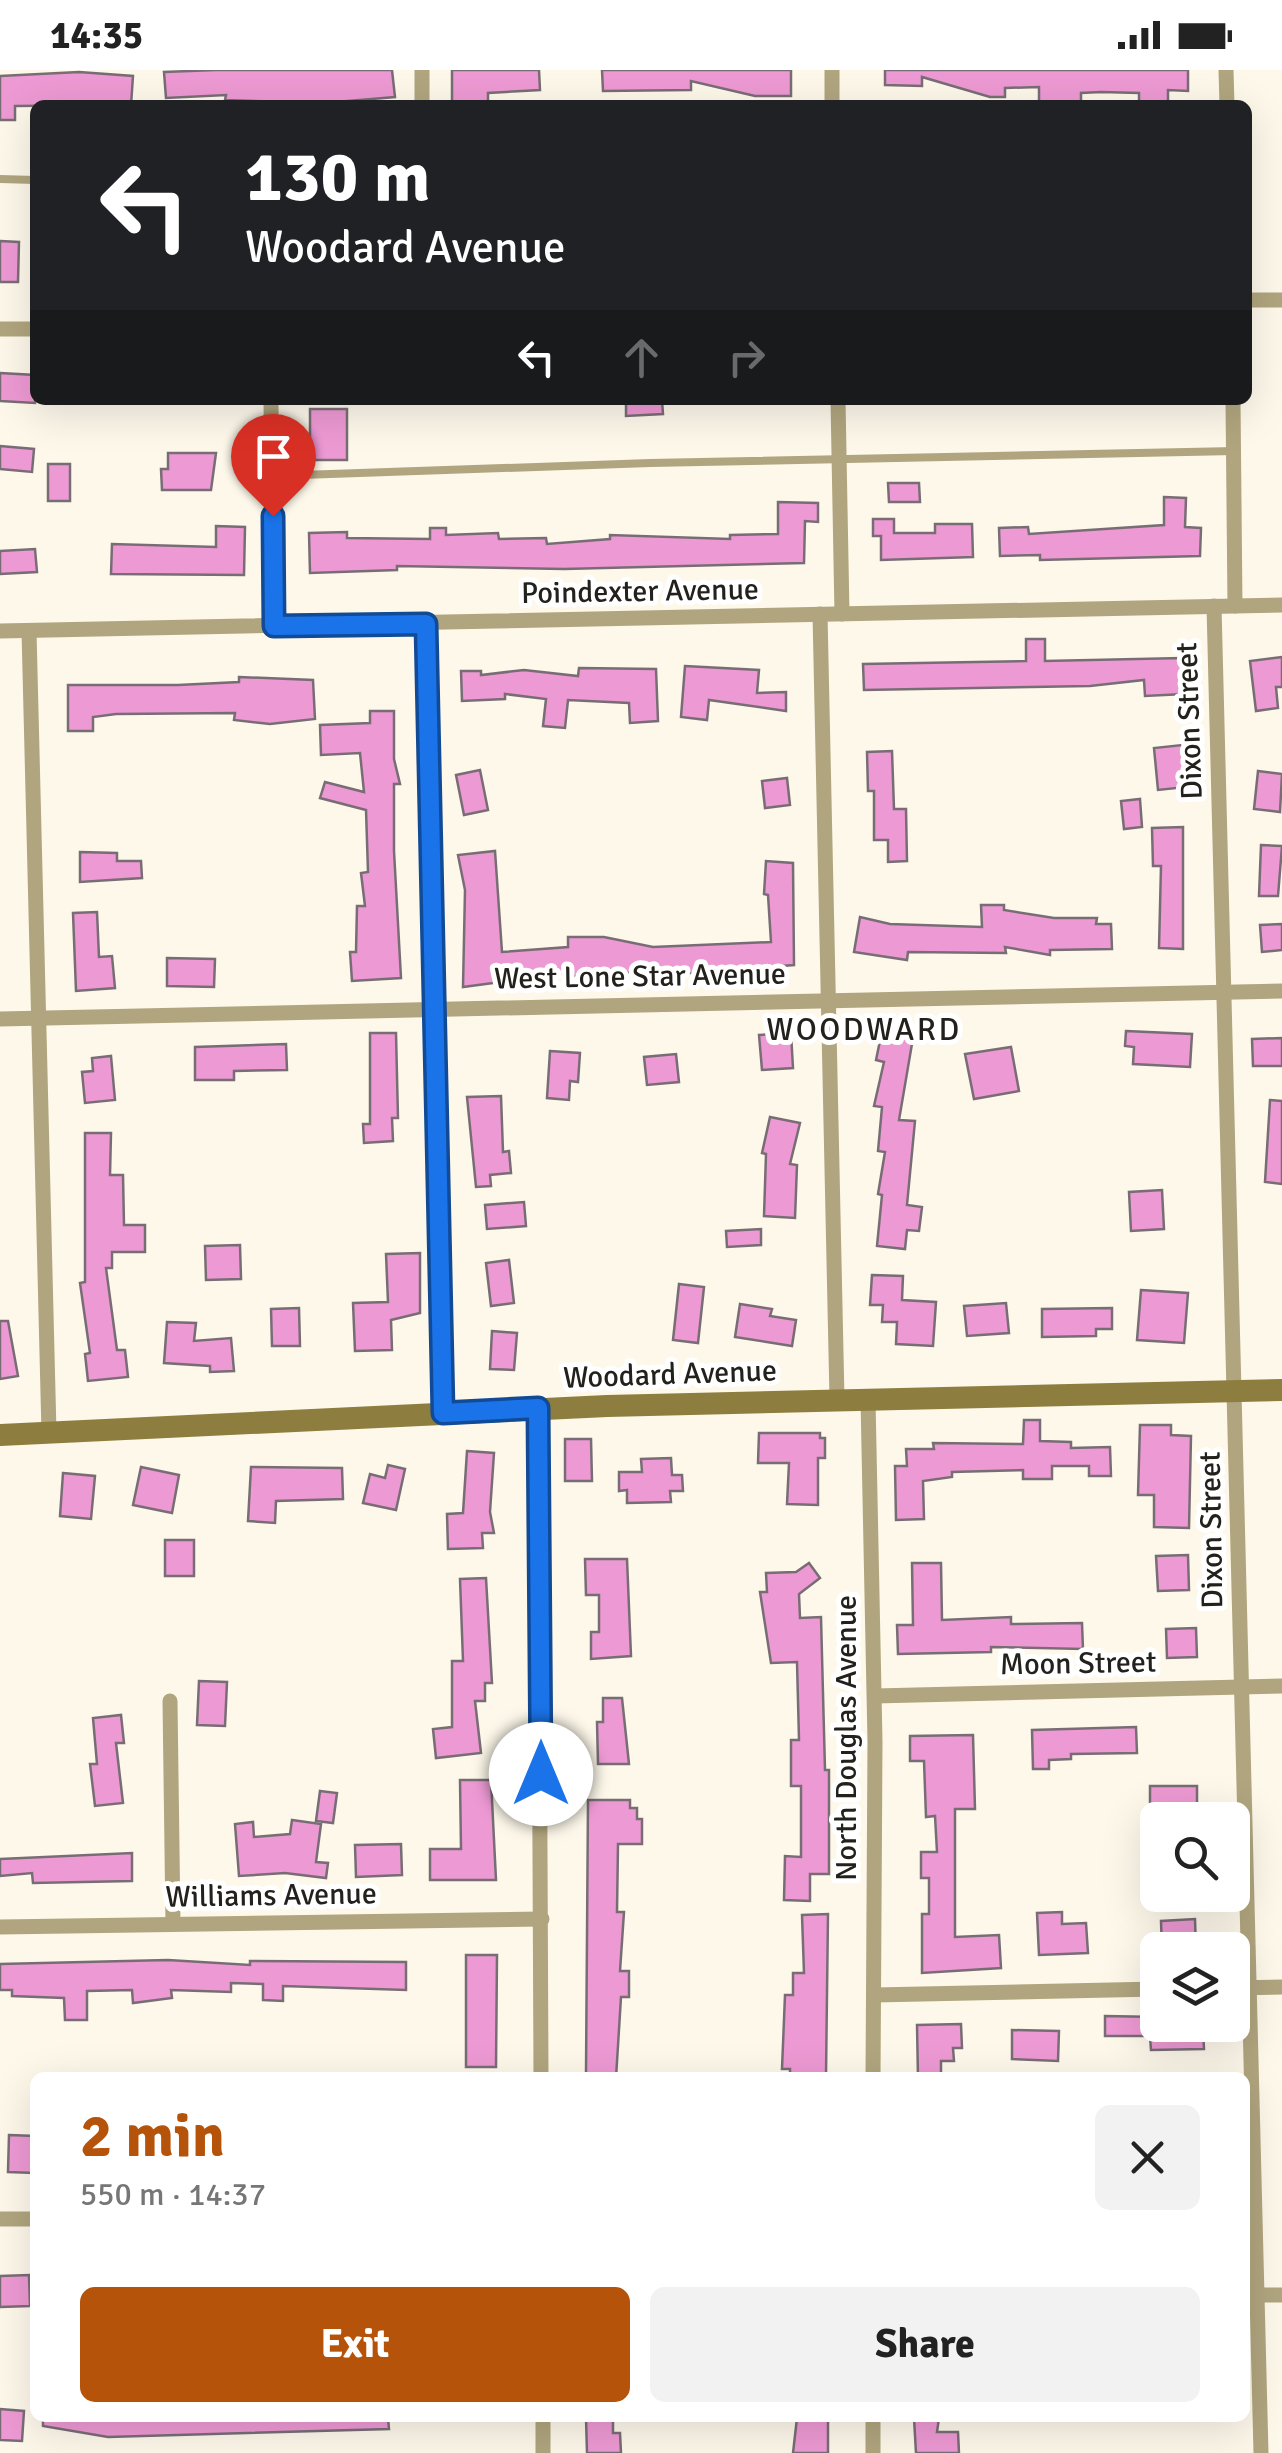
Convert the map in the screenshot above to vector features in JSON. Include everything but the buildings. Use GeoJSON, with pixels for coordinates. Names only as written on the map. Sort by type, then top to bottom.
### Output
{"type":"FeatureCollection","features":[{"type":"Feature","properties":{"kind":"street"},"geometry":{"type":"LineString","coordinates":[[422,70],[422,100]]}},
{"type":"Feature","properties":{"kind":"street"},"geometry":{"type":"LineString","coordinates":[[832,70],[832,100]]}},
{"type":"Feature","properties":{"kind":"street"},"geometry":{"type":"LineString","coordinates":[[1226,70],[1227,100]]}},
{"type":"Feature","properties":{"kind":"street"},"geometry":{"type":"LineString","coordinates":[[1252,300],[1282,300]]}},
{"type":"Feature","properties":{"kind":"street"},"geometry":{"type":"LineString","coordinates":[[0,330],[30,329]]}},
{"type":"Feature","properties":{"kind":"street"},"geometry":{"type":"LineString","coordinates":[[272,405],[274,626]]}},
{"type":"Feature","properties":{"kind":"street"},"geometry":{"type":"LineString","coordinates":[[838,405],[842,614]]}},
{"type":"Feature","properties":{"kind":"street"},"geometry":{"type":"LineString","coordinates":[[1234,405],[1235,606]]}},
{"type":"Feature","properties":{"kind":"street","name":"Poindexter Avenue"},"geometry":{"type":"LineString","coordinates":[[0,631],[1282,604]]}},
{"type":"Feature","properties":{"kind":"street","name":"Dixon Street"},"geometry":{"type":"LineString","coordinates":[[1214,606],[1249,1932]]}},
{"type":"Feature","properties":{"kind":"street"},"geometry":{"type":"LineString","coordinates":[[820,614],[836,1398]]}},
{"type":"Feature","properties":{"kind":"street"},"geometry":{"type":"LineString","coordinates":[[426,624],[443,1413]]}},
{"type":"Feature","properties":{"kind":"street"},"geometry":{"type":"LineString","coordinates":[[29,631],[49,1433]]}},
{"type":"Feature","properties":{"kind":"street","name":"West Lone Star Avenue"},"geometry":{"type":"LineString","coordinates":[[0,1019],[1282,991]]}},
{"type":"Feature","properties":{"kind":"street","name":"Woodard Avenue"},"geometry":{"type":"LineString","coordinates":[[0,1435],[538,1408],[1282,1390]]}},
{"type":"Feature","properties":{"kind":"street","name":"North Douglas Avenue"},"geometry":{"type":"LineString","coordinates":[[868,1399],[874,1696],[874,2072]]}},
{"type":"Feature","properties":{"kind":"street"},"geometry":{"type":"LineString","coordinates":[[538,1408],[541,2072]]}},
{"type":"Feature","properties":{"kind":"street","name":"Moon Street"},"geometry":{"type":"LineString","coordinates":[[874,1696],[1282,1686]]}},
{"type":"Feature","properties":{"kind":"street"},"geometry":{"type":"LineString","coordinates":[[170,1701],[173,1923]]}},
{"type":"Feature","properties":{"kind":"street","name":"Williams Avenue"},"geometry":{"type":"LineString","coordinates":[[0,1926],[542,1919]]}},
{"type":"Feature","properties":{"kind":"street"},"geometry":{"type":"LineString","coordinates":[[1250,1988],[1282,1987]]}},
{"type":"Feature","properties":{"kind":"street","name":"Dixon Street"},"geometry":{"type":"LineString","coordinates":[[1250,1988],[1251,2295],[1262,2453]]}},
{"type":"Feature","properties":{"kind":"street"},"geometry":{"type":"LineString","coordinates":[[874,1995],[1140,1989]]}},
{"type":"Feature","properties":{"kind":"street"},"geometry":{"type":"LineString","coordinates":[[0,2219],[30,2219]]}},
{"type":"Feature","properties":{"kind":"street"},"geometry":{"type":"LineString","coordinates":[[1251,2295],[1282,2294]]}},
{"type":"Feature","properties":{"kind":"street"},"geometry":{"type":"LineString","coordinates":[[543,2422],[543,2453]]}},
{"type":"Feature","properties":{"kind":"street"},"geometry":{"type":"LineString","coordinates":[[872,2422],[873,2453]]}},
{"type":"Feature","properties":{"kind":"lane"},"geometry":{"type":"LineString","coordinates":[[0,178],[30,180]]}},
{"type":"Feature","properties":{"kind":"lane"},"geometry":{"type":"LineString","coordinates":[[272,476],[1235,451]]}},
{"type":"Feature","properties":{"kind":"district","name":"WOODWARD"},"geometry":{"type":"Point","coordinates":[864,1029]}},
{"type":"Feature","properties":{"kind":"route"},"geometry":{"type":"LineString","coordinates":[[273,516],[274,626],[426,624],[443,1413],[538,1408],[541,1774]]}}]}
